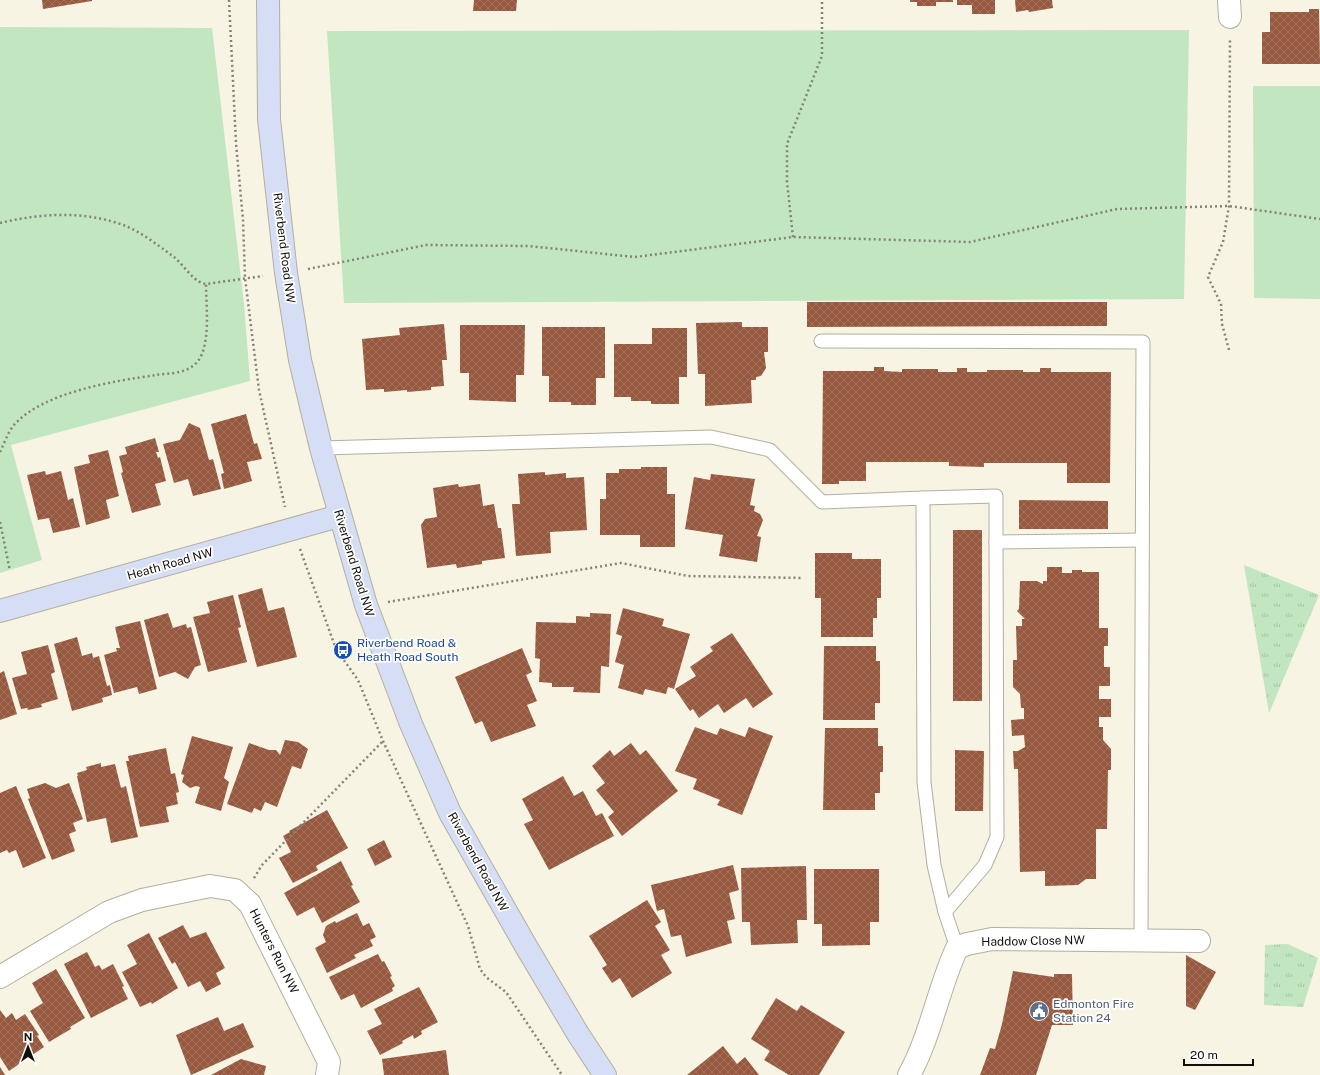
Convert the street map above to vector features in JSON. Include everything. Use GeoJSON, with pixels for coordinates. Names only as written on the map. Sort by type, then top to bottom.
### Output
{"type":"FeatureCollection","features":[{"type":"Feature","properties":{"kind":"main road","name":"Riverbend Road NW"},"geometry":{"type":"LineString","coordinates":[[268,0],[269,119],[286,273],[300,360],[339,516],[366,605],[411,724],[450,813],[530,955],[578,1034],[606,1075]]}},
{"type":"Feature","properties":{"kind":"main road","name":"Heath Road NW"},"geometry":{"type":"LineString","coordinates":[[0,611],[339,516]]}},
{"type":"Feature","properties":{"kind":"street","name":"Hunters Run NW"},"geometry":{"type":"LineString","coordinates":[[0,977],[109,912],[142,900],[210,886],[235,890],[250,904],[329,1062],[327,1075]]}},
{"type":"Feature","properties":{"kind":"street","name":"Haddow Close NW"},"geometry":{"type":"LineString","coordinates":[[957,948],[967,944],[992,939],[1199,941]]}},
{"type":"Feature","properties":{"kind":"street"},"geometry":{"type":"LineString","coordinates":[[909,1075],[922,1047],[950,964],[957,948]]}},
{"type":"Feature","properties":{"kind":"lane"},"geometry":{"type":"LineString","coordinates":[[821,341],[1143,342],[1141,940]]}},
{"type":"Feature","properties":{"kind":"lane"},"geometry":{"type":"LineString","coordinates":[[321,448],[711,437],[770,450],[822,502],[996,496],[997,837],[985,864],[945,912]]}},
{"type":"Feature","properties":{"kind":"lane"},"geometry":{"type":"LineString","coordinates":[[923,498],[924,782],[934,864],[945,912],[957,948]]}},
{"type":"Feature","properties":{"kind":"lane"},"geometry":{"type":"LineString","coordinates":[[996,542],[1142,540]]}},
{"type":"Feature","properties":{"kind":"path"},"geometry":{"type":"LineString","coordinates":[[793,237],[787,182],[787,144],[822,56],[822,0]]}},
{"type":"Feature","properties":{"kind":"path"},"geometry":{"type":"LineString","coordinates":[[1229,350],[1222,324],[1221,304],[1208,277],[1223,242],[1228,206],[1231,108],[1230,9]]}},
{"type":"Feature","properties":{"kind":"path"},"geometry":{"type":"LineString","coordinates":[[0,223],[28,216],[72,215],[115,222],[155,242],[177,259],[200,283],[206,284],[286,273],[426,245],[528,246],[635,258],[793,237],[970,242],[1117,209],[1228,206],[1320,219]]}},
{"type":"Feature","properties":{"kind":"path"},"geometry":{"type":"LineString","coordinates":[[0,452],[14,426],[27,414],[43,404],[68,394],[129,378],[182,372],[192,368],[198,362],[206,343],[206,284]]}},
{"type":"Feature","properties":{"kind":"path"},"geometry":{"type":"LineString","coordinates":[[0,522],[10,571]]}},
{"type":"Feature","properties":{"kind":"path"},"geometry":{"type":"LineString","coordinates":[[366,605],[621,563],[688,576],[803,578]]}},
{"type":"Feature","properties":{"kind":"path"},"geometry":{"type":"LineString","coordinates":[[242,897],[262,865],[383,741]]}},
{"type":"Feature","properties":{"kind":"green space"},"geometry":{"type":"Polygon","coordinates":[[[0,27],[212,28],[244,304],[250,381],[11,445],[42,560],[0,573],[0,27]]]}},
{"type":"Feature","properties":{"kind":"green space"},"geometry":{"type":"Polygon","coordinates":[[[1189,30],[1184,299],[344,303],[327,31],[1189,30]]]}},
{"type":"Feature","properties":{"kind":"green space"},"geometry":{"type":"Polygon","coordinates":[[[1253,86],[1320,86],[1320,299],[1254,298],[1253,86]]]}},
{"type":"Feature","properties":{"kind":"green space"},"geometry":{"type":"Polygon","coordinates":[[[1244,565],[1319,595],[1269,713],[1244,565]]]}},
{"type":"Feature","properties":{"kind":"green space"},"geometry":{"type":"Polygon","coordinates":[[[1288,944],[1318,958],[1303,1007],[1264,1005],[1265,945],[1288,944]]]}},
{"type":"Feature","properties":{"kind":"building"},"geometry":{"type":"Polygon","coordinates":[[[42,0],[92,0],[92,1],[43,9],[42,0]]]}},
{"type":"Feature","properties":{"kind":"building"},"geometry":{"type":"Polygon","coordinates":[[[474,0],[517,0],[516,11],[473,11],[474,0]]]}},
{"type":"Feature","properties":{"kind":"building"},"geometry":{"type":"Polygon","coordinates":[[[910,0],[953,0],[953,2],[936,2],[936,6],[917,6],[917,2],[910,2],[910,0]]]}},
{"type":"Feature","properties":{"kind":"building"},"geometry":{"type":"Polygon","coordinates":[[[957,0],[995,0],[995,14],[972,14],[972,5],[957,5],[957,0]]]}},
{"type":"Feature","properties":{"kind":"building"},"geometry":{"type":"Polygon","coordinates":[[[1015,0],[1052,0],[1053,8],[1029,12],[1028,10],[1016,12],[1015,0]]]}},
{"type":"Feature","properties":{"kind":"building"},"geometry":{"type":"Polygon","coordinates":[[[1309,9],[1319,9],[1320,64],[1262,64],[1262,32],[1270,32],[1270,12],[1309,12],[1309,9]]]}},
{"type":"Feature","properties":{"kind":"building"},"geometry":{"type":"Polygon","coordinates":[[[807,302],[1107,302],[1107,326],[807,327],[807,302]]]}},
{"type":"Feature","properties":{"kind":"building"},"geometry":{"type":"Polygon","coordinates":[[[742,322],[742,327],[768,327],[768,352],[764,352],[766,368],[761,376],[756,377],[756,380],[751,380],[752,403],[705,406],[705,374],[698,374],[696,323],[742,322]]]}},
{"type":"Feature","properties":{"kind":"building"},"geometry":{"type":"Polygon","coordinates":[[[444,324],[447,360],[442,360],[444,386],[431,387],[431,390],[407,392],[407,390],[384,392],[384,389],[366,390],[362,339],[400,335],[399,328],[444,324]]]}},
{"type":"Feature","properties":{"kind":"building"},"geometry":{"type":"Polygon","coordinates":[[[460,325],[525,325],[524,375],[516,375],[516,402],[469,400],[469,373],[460,373],[460,325]]]}},
{"type":"Feature","properties":{"kind":"building"},"geometry":{"type":"Polygon","coordinates":[[[542,327],[605,327],[605,378],[596,378],[596,405],[571,405],[571,402],[549,402],[549,376],[542,376],[542,327]]]}},
{"type":"Feature","properties":{"kind":"building"},"geometry":{"type":"Polygon","coordinates":[[[652,328],[687,328],[687,377],[679,377],[679,404],[651,404],[651,401],[631,401],[631,397],[614,397],[614,344],[652,344],[652,328]]]}},
{"type":"Feature","properties":{"kind":"building"},"geometry":{"type":"Polygon","coordinates":[[[874,367],[884,367],[884,371],[902,372],[902,369],[938,369],[938,372],[957,372],[957,368],[967,368],[967,372],[987,372],[987,370],[1023,370],[1023,372],[1040,372],[1040,368],[1051,368],[1051,372],[1111,372],[1110,483],[1067,483],[1067,463],[984,463],[984,467],[949,466],[949,462],[866,462],[866,481],[839,481],[839,484],[822,484],[823,371],[874,371],[874,367]]]}},
{"type":"Feature","properties":{"kind":"building"},"geometry":{"type":"Polygon","coordinates":[[[246,414],[254,444],[257,443],[262,459],[247,462],[252,481],[224,489],[221,474],[224,473],[211,424],[246,414]]]}},
{"type":"Feature","properties":{"kind":"building"},"geometry":{"type":"Polygon","coordinates":[[[189,423],[200,428],[209,460],[213,459],[221,489],[193,496],[188,479],[174,483],[163,444],[180,440],[189,423]]]}},
{"type":"Feature","properties":{"kind":"building"},"geometry":{"type":"Polygon","coordinates":[[[155,438],[159,452],[156,452],[158,458],[160,457],[166,481],[155,484],[161,505],[132,513],[121,473],[123,472],[119,456],[127,454],[125,447],[155,438]]]}},
{"type":"Feature","properties":{"kind":"building"},"geometry":{"type":"Polygon","coordinates":[[[108,450],[119,496],[106,500],[110,518],[86,525],[74,467],[90,463],[88,455],[108,450]]]}},
{"type":"Feature","properties":{"kind":"building"},"geometry":{"type":"Polygon","coordinates":[[[641,467],[667,467],[667,494],[675,494],[675,547],[640,547],[640,535],[600,535],[600,499],[606,499],[606,473],[619,473],[619,469],[641,469],[641,467]]]}},
{"type":"Feature","properties":{"kind":"building"},"geometry":{"type":"Polygon","coordinates":[[[45,471],[46,475],[61,471],[68,500],[73,498],[80,527],[53,533],[49,518],[38,520],[27,475],[45,471]]]}},
{"type":"Feature","properties":{"kind":"building"},"geometry":{"type":"Polygon","coordinates":[[[545,472],[545,475],[566,473],[566,478],[584,477],[587,530],[550,532],[551,553],[516,556],[512,504],[520,504],[518,474],[545,472]]]}},
{"type":"Feature","properties":{"kind":"building"},"geometry":{"type":"Polygon","coordinates":[[[711,474],[755,479],[750,505],[755,506],[754,511],[760,514],[763,520],[757,536],[761,537],[757,562],[719,556],[723,535],[685,529],[694,477],[710,480],[711,474]]]}},
{"type":"Feature","properties":{"kind":"building"},"geometry":{"type":"Polygon","coordinates":[[[458,484],[459,487],[480,484],[483,506],[494,504],[498,528],[501,528],[505,558],[482,561],[482,564],[457,568],[456,564],[427,568],[421,525],[425,519],[437,517],[433,488],[458,484]]]}},
{"type":"Feature","properties":{"kind":"building"},"geometry":{"type":"Polygon","coordinates":[[[1019,500],[1108,501],[1108,529],[1019,529],[1019,500]]]}},
{"type":"Feature","properties":{"kind":"building"},"geometry":{"type":"Polygon","coordinates":[[[953,530],[982,530],[982,701],[953,701],[953,530]]]}},
{"type":"Feature","properties":{"kind":"building"},"geometry":{"type":"Polygon","coordinates":[[[815,553],[852,553],[852,559],[881,559],[881,598],[877,598],[877,618],[873,618],[873,637],[821,637],[821,598],[815,598],[815,553]]]}},
{"type":"Feature","properties":{"kind":"building"},"geometry":{"type":"Polygon","coordinates":[[[1047,567],[1062,567],[1062,573],[1072,573],[1072,570],[1082,570],[1082,572],[1099,572],[1099,628],[1108,628],[1108,646],[1104,646],[1104,667],[1110,667],[1110,686],[1099,686],[1099,699],[1111,699],[1111,717],[1099,717],[1099,727],[1103,727],[1103,740],[1111,749],[1111,770],[1108,770],[1107,829],[1096,829],[1096,879],[1086,879],[1078,885],[1045,886],[1045,871],[1020,872],[1018,769],[1014,769],[1013,751],[1018,751],[1025,747],[1024,735],[1012,736],[1011,720],[1024,719],[1024,708],[1021,708],[1020,694],[1013,687],[1013,660],[1017,660],[1016,626],[1022,626],[1022,619],[1025,619],[1017,611],[1019,609],[1020,581],[1037,581],[1043,584],[1043,581],[1047,581],[1047,567]]]}},
{"type":"Feature","properties":{"kind":"building"},"geometry":{"type":"Polygon","coordinates":[[[262,588],[268,611],[284,607],[297,657],[257,667],[238,595],[262,588]]]}},
{"type":"Feature","properties":{"kind":"building"},"geometry":{"type":"Polygon","coordinates":[[[233,595],[241,627],[238,628],[247,662],[208,672],[193,617],[210,613],[207,602],[233,595]]]}},
{"type":"Feature","properties":{"kind":"building"},"geometry":{"type":"Polygon","coordinates":[[[623,608],[664,619],[662,626],[690,634],[674,689],[668,687],[666,694],[645,689],[643,695],[618,688],[624,665],[615,662],[622,636],[616,634],[623,608]]]}},
{"type":"Feature","properties":{"kind":"building"},"geometry":{"type":"Polygon","coordinates":[[[168,613],[173,628],[186,624],[187,628],[191,627],[201,665],[195,667],[188,679],[175,672],[159,677],[144,620],[168,613]]]}},
{"type":"Feature","properties":{"kind":"building"},"geometry":{"type":"Polygon","coordinates":[[[590,613],[611,614],[609,667],[601,666],[600,693],[573,692],[574,687],[552,687],[552,683],[539,682],[540,659],[535,658],[536,622],[576,623],[576,616],[590,617],[590,613]]]}},
{"type":"Feature","properties":{"kind":"building"},"geometry":{"type":"Polygon","coordinates":[[[140,621],[157,689],[139,694],[137,687],[114,693],[104,655],[117,651],[116,648],[120,648],[115,627],[140,621]]]}},
{"type":"Feature","properties":{"kind":"building"},"geometry":{"type":"Polygon","coordinates":[[[732,633],[773,694],[753,708],[746,698],[724,713],[718,704],[699,718],[693,709],[690,711],[675,689],[696,676],[690,667],[713,651],[710,647],[732,633]]]}},
{"type":"Feature","properties":{"kind":"building"},"geometry":{"type":"Polygon","coordinates":[[[77,637],[82,656],[92,653],[93,658],[99,656],[107,686],[110,685],[112,695],[102,698],[103,702],[72,711],[54,644],[77,637]]]}},
{"type":"Feature","properties":{"kind":"building"},"geometry":{"type":"Polygon","coordinates":[[[48,645],[55,672],[51,674],[58,699],[41,704],[42,707],[28,710],[27,708],[21,709],[12,678],[27,674],[21,652],[48,645]]]}},
{"type":"Feature","properties":{"kind":"building"},"geometry":{"type":"Polygon","coordinates":[[[824,646],[876,646],[876,661],[880,661],[880,703],[875,703],[875,720],[823,720],[824,646]]]}},
{"type":"Feature","properties":{"kind":"building"},"geometry":{"type":"Polygon","coordinates":[[[522,648],[532,672],[526,675],[537,701],[527,705],[536,726],[491,742],[482,721],[475,724],[455,677],[522,648]]]}},
{"type":"Feature","properties":{"kind":"building"},"geometry":{"type":"Polygon","coordinates":[[[4,671],[17,714],[0,720],[0,673],[4,671]]]}},
{"type":"Feature","properties":{"kind":"building"},"geometry":{"type":"Polygon","coordinates":[[[695,727],[717,735],[720,728],[745,737],[749,727],[773,736],[742,815],[717,805],[720,800],[693,789],[697,779],[675,771],[695,727]]]}},
{"type":"Feature","properties":{"kind":"building"},"geometry":{"type":"Polygon","coordinates":[[[825,728],[878,728],[878,746],[883,746],[883,772],[880,772],[880,793],[875,793],[875,810],[823,810],[825,728]]]}},
{"type":"Feature","properties":{"kind":"building"},"geometry":{"type":"Polygon","coordinates":[[[192,736],[233,747],[224,778],[229,782],[221,811],[195,803],[200,787],[196,786],[190,788],[182,782],[184,775],[181,774],[192,736]]]}},
{"type":"Feature","properties":{"kind":"building"},"geometry":{"type":"Polygon","coordinates":[[[285,740],[298,742],[308,749],[301,769],[292,766],[277,807],[265,802],[261,811],[254,808],[252,813],[227,804],[249,743],[269,750],[276,750],[280,755],[285,740]]]}},
{"type":"Feature","properties":{"kind":"building"},"geometry":{"type":"Polygon","coordinates":[[[631,743],[640,755],[646,750],[678,791],[622,836],[608,817],[614,812],[596,790],[605,783],[592,766],[610,750],[614,756],[631,743]]]}},
{"type":"Feature","properties":{"kind":"building"},"geometry":{"type":"Polygon","coordinates":[[[166,748],[171,774],[175,773],[179,792],[176,793],[178,804],[166,807],[169,822],[140,827],[126,761],[129,761],[128,756],[166,748]]]}},
{"type":"Feature","properties":{"kind":"building"},"geometry":{"type":"Polygon","coordinates":[[[955,750],[984,751],[983,811],[955,811],[955,750]]]}},
{"type":"Feature","properties":{"kind":"building"},"geometry":{"type":"Polygon","coordinates":[[[101,763],[101,767],[115,764],[121,788],[126,786],[138,837],[111,843],[106,818],[87,822],[77,773],[87,770],[86,767],[101,763]]]}},
{"type":"Feature","properties":{"kind":"building"},"geometry":{"type":"Polygon","coordinates":[[[563,776],[574,796],[583,791],[596,816],[602,813],[614,836],[549,870],[524,824],[533,820],[522,799],[563,776]]]}},
{"type":"Feature","properties":{"kind":"building"},"geometry":{"type":"Polygon","coordinates":[[[45,783],[56,788],[69,783],[83,819],[73,823],[76,831],[69,834],[75,851],[52,860],[28,799],[30,798],[27,789],[45,783]]]}},
{"type":"Feature","properties":{"kind":"building"},"geometry":{"type":"Polygon","coordinates":[[[16,786],[46,858],[23,868],[16,850],[9,853],[7,850],[0,853],[0,793],[16,786]]]}},
{"type":"Feature","properties":{"kind":"building"},"geometry":{"type":"Polygon","coordinates":[[[327,810],[348,848],[316,866],[318,870],[293,883],[279,858],[291,852],[283,836],[290,832],[289,831],[327,810]]]}},
{"type":"Feature","properties":{"kind":"building"},"geometry":{"type":"Polygon","coordinates":[[[384,840],[392,857],[375,866],[367,849],[384,840]]]}},
{"type":"Feature","properties":{"kind":"building"},"geometry":{"type":"Polygon","coordinates":[[[341,861],[353,885],[351,886],[360,902],[322,923],[314,907],[297,916],[284,893],[341,861]]]}},
{"type":"Feature","properties":{"kind":"building"},"geometry":{"type":"Polygon","coordinates":[[[733,865],[739,890],[729,893],[735,919],[727,921],[732,943],[686,957],[681,935],[671,937],[664,909],[657,911],[651,885],[733,865]]]}},
{"type":"Feature","properties":{"kind":"building"},"geometry":{"type":"Polygon","coordinates":[[[806,866],[807,920],[797,920],[798,943],[751,945],[750,922],[742,922],[741,868],[806,866]]]}},
{"type":"Feature","properties":{"kind":"building"},"geometry":{"type":"Polygon","coordinates":[[[814,869],[879,869],[879,922],[870,922],[870,945],[822,946],[822,924],[814,924],[814,869]]]}},
{"type":"Feature","properties":{"kind":"building"},"geometry":{"type":"Polygon","coordinates":[[[647,900],[661,922],[655,926],[670,950],[661,955],[672,973],[632,998],[620,978],[612,983],[602,968],[607,965],[589,936],[647,900]]]}},
{"type":"Feature","properties":{"kind":"building"},"geometry":{"type":"Polygon","coordinates":[[[357,913],[363,926],[369,923],[376,937],[370,940],[373,946],[354,955],[356,958],[327,973],[315,948],[326,942],[323,935],[326,926],[357,913]]]}},
{"type":"Feature","properties":{"kind":"building"},"geometry":{"type":"Polygon","coordinates":[[[183,925],[190,938],[206,932],[225,968],[216,973],[221,984],[206,992],[200,981],[188,987],[175,962],[172,964],[158,938],[183,925]]]}},
{"type":"Feature","properties":{"kind":"building"},"geometry":{"type":"Polygon","coordinates":[[[149,933],[178,988],[152,1004],[151,1002],[140,1007],[122,972],[137,964],[127,945],[149,933]]]}},
{"type":"Feature","properties":{"kind":"building"},"geometry":{"type":"Polygon","coordinates":[[[87,952],[95,967],[99,965],[102,970],[113,964],[124,986],[122,987],[128,999],[91,1018],[64,964],[87,952]]]}},
{"type":"Feature","properties":{"kind":"building"},"geometry":{"type":"Polygon","coordinates":[[[378,954],[382,962],[384,961],[392,976],[390,977],[395,986],[392,988],[393,991],[361,1008],[354,994],[341,1000],[329,977],[378,954]]]}},
{"type":"Feature","properties":{"kind":"building"},"geometry":{"type":"Polygon","coordinates":[[[1186,955],[1216,972],[1195,1010],[1186,1006],[1186,955]]]}},
{"type":"Feature","properties":{"kind":"building"},"geometry":{"type":"Polygon","coordinates":[[[56,969],[85,1018],[70,1027],[71,1029],[49,1042],[30,1011],[43,1003],[32,983],[56,969]]]}},
{"type":"Feature","properties":{"kind":"building","name":"Edmonton Fire Station 24"},"geometry":{"type":"Polygon","coordinates":[[[1013,971],[1054,977],[1054,974],[1072,974],[1073,1025],[1052,1025],[1036,1075],[980,1075],[990,1048],[995,1049],[1013,971]]]}},
{"type":"Feature","properties":{"kind":"building"},"geometry":{"type":"Polygon","coordinates":[[[419,987],[438,1022],[421,1031],[422,1034],[414,1039],[413,1035],[402,1041],[403,1043],[380,1055],[367,1031],[382,1024],[374,1009],[419,987]]]}},
{"type":"Feature","properties":{"kind":"building"},"geometry":{"type":"Polygon","coordinates":[[[776,998],[797,1011],[801,1005],[845,1032],[819,1075],[789,1075],[764,1060],[770,1051],[751,1039],[776,998]]]}},
{"type":"Feature","properties":{"kind":"building"},"geometry":{"type":"Polygon","coordinates":[[[0,1010],[6,1018],[12,1013],[16,1020],[25,1014],[39,1035],[37,1036],[44,1047],[9,1071],[0,1057],[0,1010]]]}},
{"type":"Feature","properties":{"kind":"building"},"geometry":{"type":"Polygon","coordinates":[[[218,1017],[224,1031],[243,1023],[254,1047],[191,1075],[176,1035],[218,1017]]]}},
{"type":"Feature","properties":{"kind":"building"},"geometry":{"type":"Polygon","coordinates":[[[723,1046],[737,1064],[745,1057],[759,1075],[687,1075],[723,1046]]]}},
{"type":"Feature","properties":{"kind":"building"},"geometry":{"type":"Polygon","coordinates":[[[446,1050],[449,1075],[384,1075],[382,1059],[446,1050]]]}},
{"type":"Feature","properties":{"kind":"building"},"geometry":{"type":"Polygon","coordinates":[[[241,1059],[266,1066],[264,1075],[211,1075],[241,1059]]]}},
{"type":"Feature","properties":{"kind":"building"},"geometry":{"type":"Polygon","coordinates":[[[0,1067],[5,1075],[0,1075],[0,1067]]]}},
{"type":"Feature","properties":{"kind":"place","name":"Riverbend Road & Heath Road South"},"geometry":{"type":"Point","coordinates":[343,650]}},
{"type":"Feature","properties":{"kind":"place","name":"Edmonton Fire Station 24"},"geometry":{"type":"Point","coordinates":[1039,1011]}}]}
